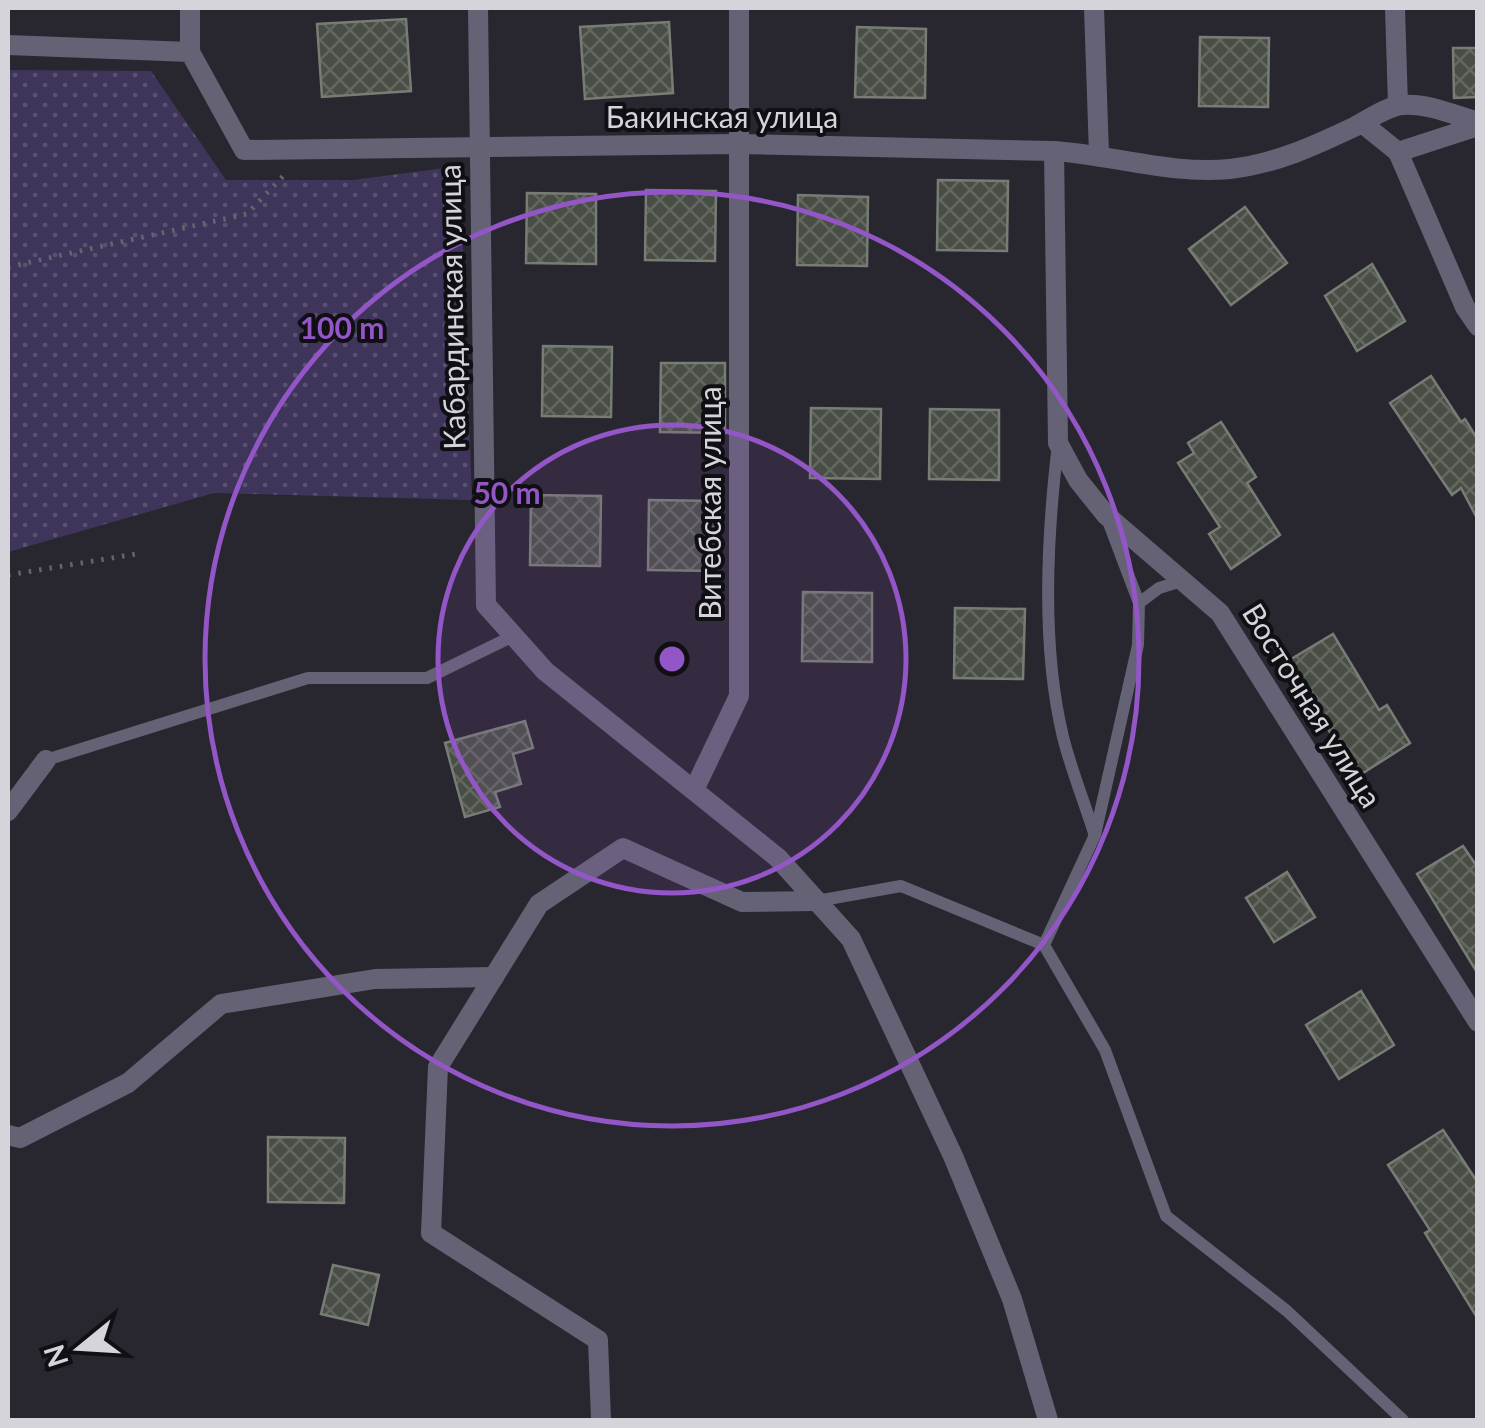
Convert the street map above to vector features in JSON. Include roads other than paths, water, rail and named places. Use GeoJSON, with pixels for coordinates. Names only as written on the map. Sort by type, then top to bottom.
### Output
{"type":"FeatureCollection","features":[{"type":"Feature","properties":{"kind":"street"},"geometry":{"type":"LineString","coordinates":[[8,45],[190,52],[190,8]]}},
{"type":"Feature","properties":{"kind":"street","name":"Кабардинская улица"},"geometry":{"type":"LineString","coordinates":[[478,8],[486,606],[513,636]]}},
{"type":"Feature","properties":{"kind":"street","name":"Витебская улица"},"geometry":{"type":"LineString","coordinates":[[694,790],[739,696],[740,8]]}},
{"type":"Feature","properties":{"kind":"street"},"geometry":{"type":"LineString","coordinates":[[1094,8],[1099,154]]}},
{"type":"Feature","properties":{"kind":"street"},"geometry":{"type":"LineString","coordinates":[[1395,8],[1398,105],[1420,105],[1478,124]]}},
{"type":"Feature","properties":{"kind":"street","name":"Бакинская улица"},"geometry":{"type":"LineString","coordinates":[[190,52],[244,150],[738,144],[1054,151],[1099,154],[1174,168],[1226,170],[1299,153],[1398,105]]}},
{"type":"Feature","properties":{"kind":"street"},"geometry":{"type":"LineString","coordinates":[[1362,123],[1398,152],[1478,326]]}},
{"type":"Feature","properties":{"kind":"street"},"geometry":{"type":"LineString","coordinates":[[1398,152],[1478,124]]}},
{"type":"Feature","properties":{"kind":"street","name":"Восточная улица"},"geometry":{"type":"LineString","coordinates":[[1054,151],[1058,443],[1078,480],[1106,515],[1220,613],[1478,1022]]}},
{"type":"Feature","properties":{"kind":"street"},"geometry":{"type":"LineString","coordinates":[[513,636],[545,671],[778,858],[851,939],[953,1156],[1012,1299],[1048,1420]]}},
{"type":"Feature","properties":{"kind":"street"},"geometry":{"type":"LineString","coordinates":[[8,812],[46,760]]}},
{"type":"Feature","properties":{"kind":"street"},"geometry":{"type":"LineString","coordinates":[[601,1420],[598,1340],[430,1233],[438,1066],[539,904],[623,848],[742,902],[817,901]]}},
{"type":"Feature","properties":{"kind":"street"},"geometry":{"type":"LineString","coordinates":[[8,1135],[20,1138],[128,1083],[220,1004],[375,979],[494,977]]}},
{"type":"Feature","properties":{"kind":"lane"},"geometry":{"type":"LineString","coordinates":[[1058,443],[1049,519],[1052,659],[1063,736],[1095,835]]}},
{"type":"Feature","properties":{"kind":"lane"},"geometry":{"type":"LineString","coordinates":[[1044,945],[1095,835],[1138,645],[1139,603],[1106,515]]}},
{"type":"Feature","properties":{"kind":"lane"},"geometry":{"type":"LineString","coordinates":[[1139,603],[1159,588],[1186,580]]}},
{"type":"Feature","properties":{"kind":"lane"},"geometry":{"type":"LineString","coordinates":[[46,760],[308,678],[427,678],[513,636]]}},
{"type":"Feature","properties":{"kind":"lane"},"geometry":{"type":"LineString","coordinates":[[817,901],[902,886],[1044,945],[1104,1050],[1166,1216],[1287,1311],[1403,1420]]}}]}
